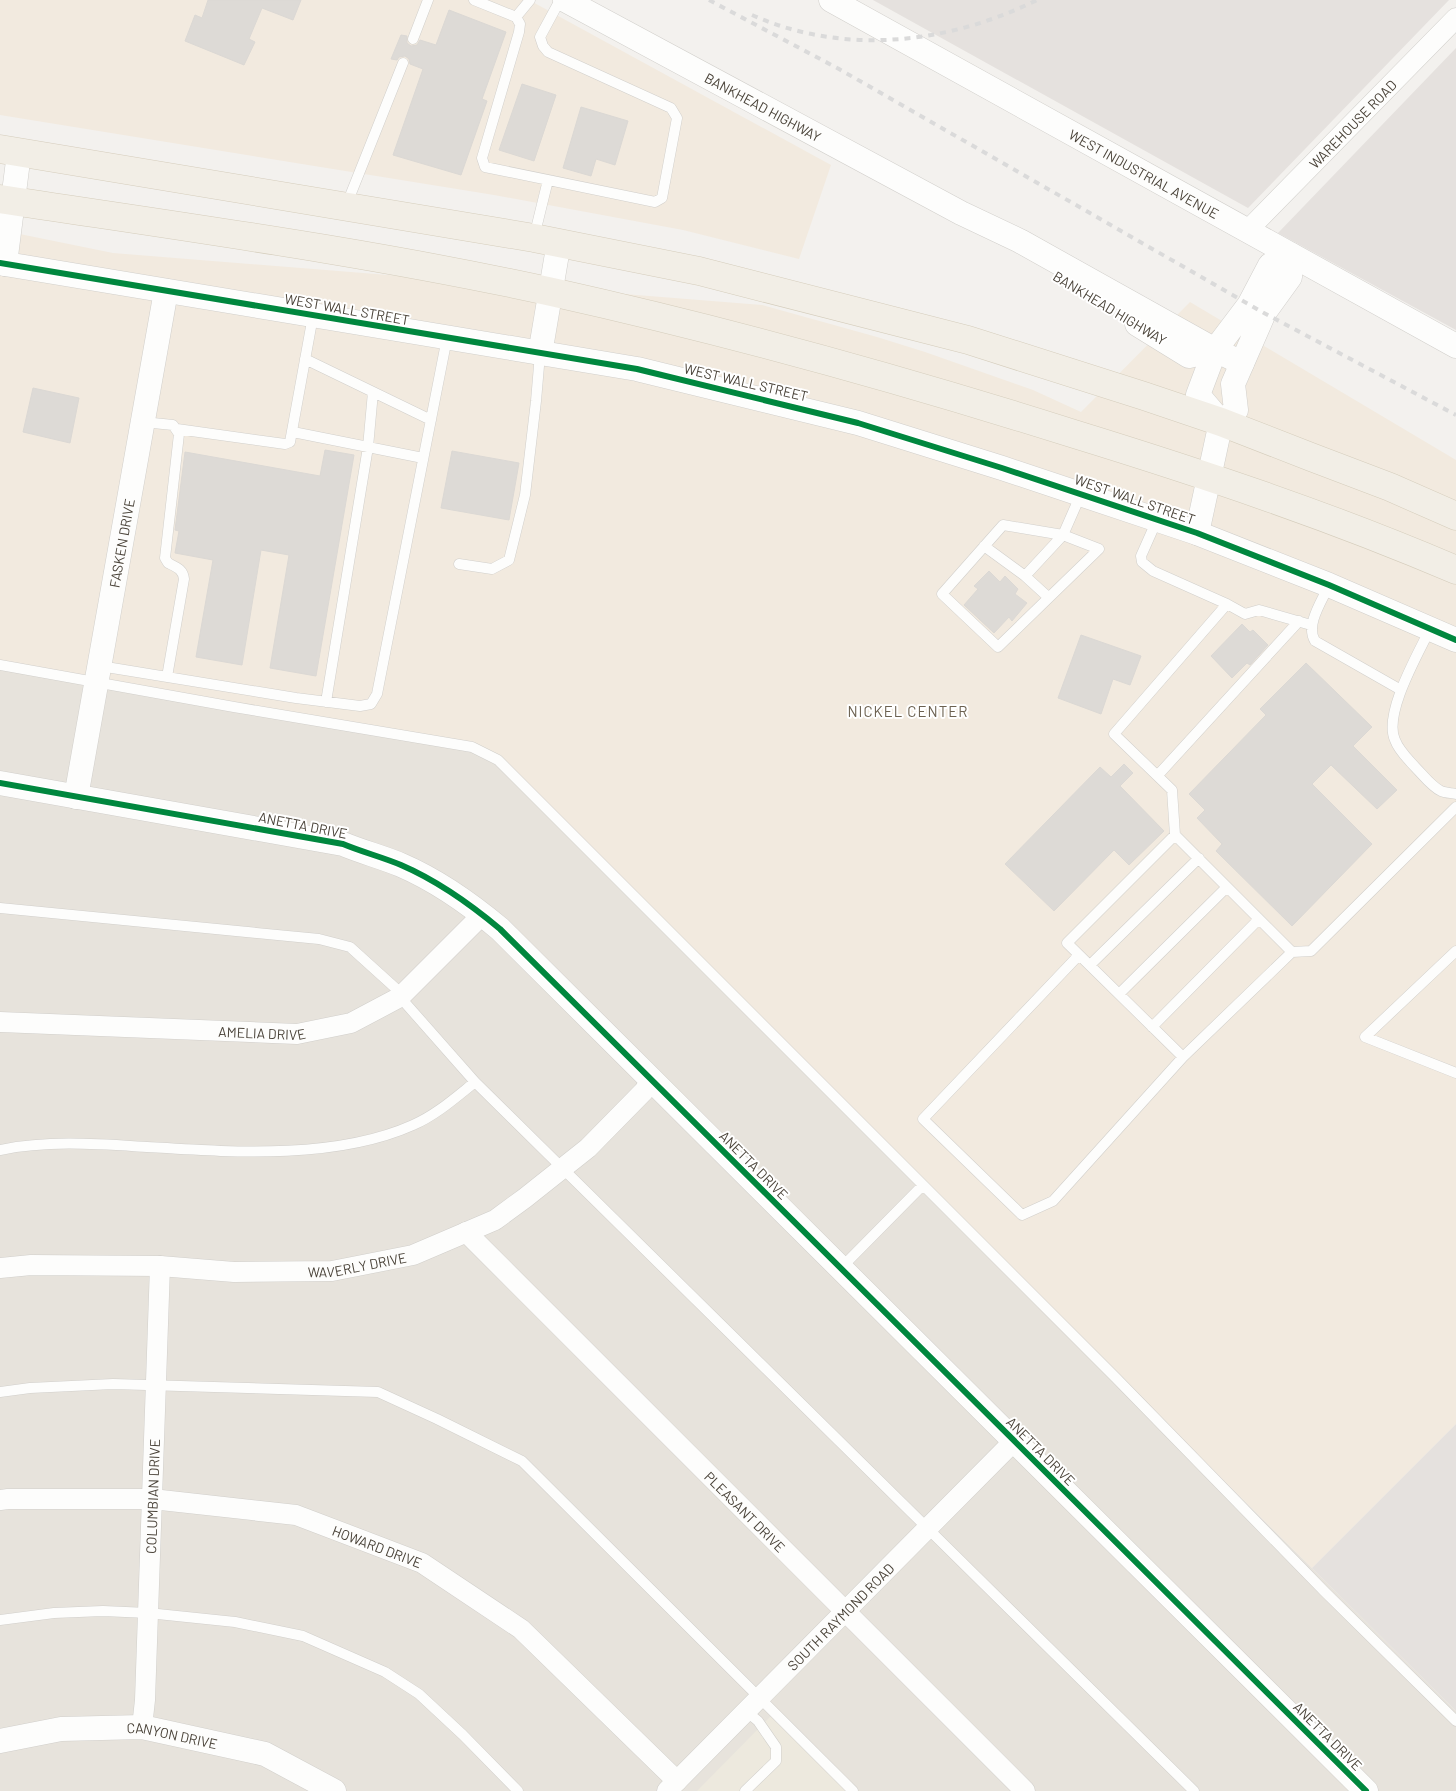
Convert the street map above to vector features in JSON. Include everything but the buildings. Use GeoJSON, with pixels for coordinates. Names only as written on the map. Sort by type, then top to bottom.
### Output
{"type":"FeatureCollection","features":[{"type":"Feature","properties":{"kind":"main road"},"geometry":{"type":"LineString","coordinates":[[9,151],[546,240],[699,271],[968,340],[1221,422],[1456,516]]}},
{"type":"Feature","properties":{"kind":"main road"},"geometry":{"type":"LineString","coordinates":[[7,200],[341,252],[551,292],[717,331],[954,396],[1210,476],[1291,505],[1456,570]]}},
{"type":"Feature","properties":{"kind":"street","name":"BANKHEAD HIGHWAY"},"geometry":{"type":"LineString","coordinates":[[565,0],[961,212],[1020,241],[1215,350],[1242,363]]}},
{"type":"Feature","properties":{"kind":"street","name":"WEST INDUSTRIAL AVENUE"},"geometry":{"type":"LineString","coordinates":[[831,0],[1456,346]]}},
{"type":"Feature","properties":{"kind":"street","name":"WAREHOUSE ROAD"},"geometry":{"type":"LineString","coordinates":[[1248,230],[1456,18]]}},
{"type":"Feature","properties":{"kind":"street"},"geometry":{"type":"LineString","coordinates":[[2,263],[9,151]]}},
{"type":"Feature","properties":{"kind":"street"},"geometry":{"type":"LineString","coordinates":[[540,354],[551,292],[546,240]]}},
{"type":"Feature","properties":{"kind":"street"},"geometry":{"type":"LineString","coordinates":[[1197,533],[1221,422],[1236,410],[1232,384],[1264,313],[1290,276],[1291,255],[1270,265],[1249,305],[1215,350],[1198,396],[1221,422]]}},
{"type":"Feature","properties":{"kind":"street","name":"WEST WALL STREET"},"geometry":{"type":"LineString","coordinates":[[2,263],[637,369],[858,423],[1197,533],[1329,584],[1456,640]]}},
{"type":"Feature","properties":{"kind":"street","name":"FASKEN DRIVE"},"geometry":{"type":"LineString","coordinates":[[76,797],[166,291]]}},
{"type":"Feature","properties":{"kind":"street","name":"ANETTA DRIVE"},"geometry":{"type":"LineString","coordinates":[[0,783],[343,844],[375,854],[418,873],[462,898],[500,929],[1366,1791]]}},
{"type":"Feature","properties":{"kind":"street","name":"AMELIA DRIVE"},"geometry":{"type":"LineString","coordinates":[[0,1022],[297,1034],[351,1023],[406,991],[482,915]]}},
{"type":"Feature","properties":{"kind":"street","name":"WAVERLY DRIVE"},"geometry":{"type":"LineString","coordinates":[[0,1268],[31,1265],[160,1266],[234,1272],[332,1271],[413,1255],[494,1220],[525,1198],[588,1148],[644,1091],[651,1080]]}},
{"type":"Feature","properties":{"kind":"street","name":"PLEASANT DRIVE"},"geometry":{"type":"LineString","coordinates":[[466,1232],[1025,1791]]}},
{"type":"Feature","properties":{"kind":"street","name":"COLUMBIAN DRIVE"},"geometry":{"type":"LineString","coordinates":[[142,1727],[145,1700],[160,1266]]}},
{"type":"Feature","properties":{"kind":"street","name":"SOUTH RAYMOND ROAD"},"geometry":{"type":"LineString","coordinates":[[670,1788],[1014,1442]]}},
{"type":"Feature","properties":{"kind":"street","name":"HOWARD DRIVE"},"geometry":{"type":"LineString","coordinates":[[0,1500],[8,1498],[152,1499],[296,1515],[422,1563],[521,1629],[670,1788]]}},
{"type":"Feature","properties":{"kind":"street","name":"CANYON DRIVE"},"geometry":{"type":"LineString","coordinates":[[0,1741],[61,1729],[142,1727],[265,1754],[334,1791]]}},
{"type":"Feature","properties":{"kind":"lane"},"geometry":{"type":"LineString","coordinates":[[414,39],[428,0]]}},
{"type":"Feature","properties":{"kind":"lane"},"geometry":{"type":"LineString","coordinates":[[474,0],[516,17],[520,24],[482,158],[485,167],[655,202],[662,198],[676,118],[670,108],[548,52],[543,46],[540,37],[560,0]]}},
{"type":"Feature","properties":{"kind":"lane"},"geometry":{"type":"LineString","coordinates":[[516,17],[530,0]]}},
{"type":"Feature","properties":{"kind":"lane"},"geometry":{"type":"LineString","coordinates":[[346,207],[404,62]]}},
{"type":"Feature","properties":{"kind":"lane"},"geometry":{"type":"LineString","coordinates":[[546,240],[548,180]]}},
{"type":"Feature","properties":{"kind":"lane"},"geometry":{"type":"LineString","coordinates":[[177,429],[285,444],[290,442],[313,316]]}},
{"type":"Feature","properties":{"kind":"lane"},"geometry":{"type":"LineString","coordinates":[[0,666],[98,674],[167,677],[326,702],[360,706],[371,704],[376,694],[447,338]]}},
{"type":"Feature","properties":{"kind":"lane"},"geometry":{"type":"LineString","coordinates":[[460,564],[492,569],[509,560],[525,494],[540,354]]}},
{"type":"Feature","properties":{"kind":"lane"},"geometry":{"type":"LineString","coordinates":[[305,359],[431,420]]}},
{"type":"Feature","properties":{"kind":"lane"},"geometry":{"type":"LineString","coordinates":[[326,702],[368,447],[373,392]]}},
{"type":"Feature","properties":{"kind":"lane"},"geometry":{"type":"LineString","coordinates":[[143,422],[173,425],[179,434],[165,558],[168,563],[179,568],[183,573],[184,579],[167,677]]}},
{"type":"Feature","properties":{"kind":"lane"},"geometry":{"type":"LineString","coordinates":[[292,432],[423,458]]}},
{"type":"Feature","properties":{"kind":"lane"},"geometry":{"type":"LineString","coordinates":[[1025,576],[1063,535],[1081,494]]}},
{"type":"Feature","properties":{"kind":"lane"},"geometry":{"type":"LineString","coordinates":[[1157,520],[1141,556],[1142,562],[1152,571],[1227,604],[1245,614],[1259,610],[1311,625]]}},
{"type":"Feature","properties":{"kind":"lane"},"geometry":{"type":"LineString","coordinates":[[1003,525],[1063,535],[1099,548],[998,647],[942,594],[1003,525]]}},
{"type":"Feature","properties":{"kind":"lane"},"geometry":{"type":"LineString","coordinates":[[984,546],[1025,576],[1048,598]]}},
{"type":"Feature","properties":{"kind":"lane"},"geometry":{"type":"LineString","coordinates":[[1329,584],[1311,625],[1312,636],[1315,641],[1401,690]]}},
{"type":"Feature","properties":{"kind":"lane"},"geometry":{"type":"LineString","coordinates":[[1227,604],[1114,734],[1172,790],[1175,835],[1292,952]]}},
{"type":"Feature","properties":{"kind":"lane"},"geometry":{"type":"LineString","coordinates":[[1158,775],[1299,621]]}},
{"type":"Feature","properties":{"kind":"lane"},"geometry":{"type":"LineString","coordinates":[[1430,628],[1401,690],[1392,722],[1394,739],[1401,752],[1424,777],[1441,792],[1456,794]]}},
{"type":"Feature","properties":{"kind":"lane"},"geometry":{"type":"LineString","coordinates":[[98,674],[234,707],[472,747],[498,760],[1116,1378],[1325,1592],[1456,1721]]}},
{"type":"Feature","properties":{"kind":"lane"},"geometry":{"type":"LineString","coordinates":[[1079,956],[923,1118],[1022,1215],[1053,1201],[1183,1057],[1292,952],[1311,951],[1456,806]]}},
{"type":"Feature","properties":{"kind":"lane"},"geometry":{"type":"LineString","coordinates":[[1175,835],[1067,943],[1183,1057]]}},
{"type":"Feature","properties":{"kind":"lane"},"geometry":{"type":"LineString","coordinates":[[1090,966],[1199,858]]}},
{"type":"Feature","properties":{"kind":"lane"},"geometry":{"type":"LineString","coordinates":[[1119,994],[1227,887]]}},
{"type":"Feature","properties":{"kind":"lane"},"geometry":{"type":"LineString","coordinates":[[0,908],[319,939],[350,947],[401,995],[474,1082],[1194,1791]]}},
{"type":"Feature","properties":{"kind":"lane"},"geometry":{"type":"LineString","coordinates":[[1152,1027],[1259,919]]}},
{"type":"Feature","properties":{"kind":"lane"},"geometry":{"type":"LineString","coordinates":[[1456,951],[1365,1037],[1456,1073]]}},
{"type":"Feature","properties":{"kind":"lane"},"geometry":{"type":"LineString","coordinates":[[0,1150],[19,1146],[81,1143],[270,1152],[330,1147],[380,1137],[413,1125],[441,1110],[474,1082]]}},
{"type":"Feature","properties":{"kind":"lane"},"geometry":{"type":"LineString","coordinates":[[840,1268],[923,1185]]}},
{"type":"Feature","properties":{"kind":"lane"},"geometry":{"type":"LineString","coordinates":[[0,1392],[30,1388],[113,1384],[378,1392],[522,1462],[853,1791]]}},
{"type":"Feature","properties":{"kind":"lane"},"geometry":{"type":"LineString","coordinates":[[0,1620],[54,1613],[103,1610],[235,1622],[302,1636],[385,1672],[419,1694],[463,1735],[518,1791]]}},
{"type":"Feature","properties":{"kind":"lane"},"geometry":{"type":"LineString","coordinates":[[745,1791],[776,1761],[776,1747],[758,1721],[746,1711]]}},
{"type":"Feature","properties":{"kind":"shaded area"},"geometry":{"type":"Polygon","coordinates":[[[0,0],[529,0],[831,165],[799,259],[683,230],[494,195],[0,115],[0,0]]]}},
{"type":"Feature","properties":{"kind":"shaded area"},"geometry":{"type":"Polygon","coordinates":[[[873,0],[1449,0],[1248,208],[873,0]]]}},
{"type":"Feature","properties":{"kind":"shaded area"},"geometry":{"type":"Polygon","coordinates":[[[1456,48],[1456,330],[1278,233],[1456,48]]]}},
{"type":"Feature","properties":{"kind":"shaded area"},"geometry":{"type":"Polygon","coordinates":[[[0,230],[113,253],[762,305],[925,352],[1033,390],[1081,412],[1190,302],[1456,460],[1456,1424],[1312,1568],[488,750],[0,662],[0,230]]]}},
{"type":"Feature","properties":{"kind":"shaded area"},"geometry":{"type":"Polygon","coordinates":[[[0,662],[488,750],[1456,1711],[1456,1791],[0,1791],[0,662]]]}},
{"type":"Feature","properties":{"kind":"shaded area"},"geometry":{"type":"Polygon","coordinates":[[[1456,1424],[1456,1711],[1312,1568],[1456,1424]]]}},
{"type":"Feature","properties":{"kind":"shaded area"},"geometry":{"type":"Polygon","coordinates":[[[771,1716],[846,1791],[697,1791],[771,1716]]]}},
{"type":"Feature","properties":{"kind":"railway"},"geometry":{"type":"LineString","coordinates":[[709,0],[839,69],[1264,313],[1456,415]]}},
{"type":"Feature","properties":{"kind":"railway"},"geometry":{"type":"LineString","coordinates":[[752,15],[787,28],[823,36],[859,40],[896,39],[932,35],[968,27],[1003,15],[1037,0]]}},
{"type":"Feature","properties":{"kind":"cycle path"},"geometry":{"type":"LineString","coordinates":[[0,263],[637,369],[858,423],[1002,468],[1197,533],[1329,585],[1456,640]]}},
{"type":"Feature","properties":{"kind":"cycle path"},"geometry":{"type":"LineString","coordinates":[[0,783],[343,844],[415,871],[453,893],[477,910],[500,929],[1366,1791]]}},
{"type":"Feature","properties":{"kind":"district","name":"NICKEL CENTER"},"geometry":{"type":"Point","coordinates":[908,711]}}]}
